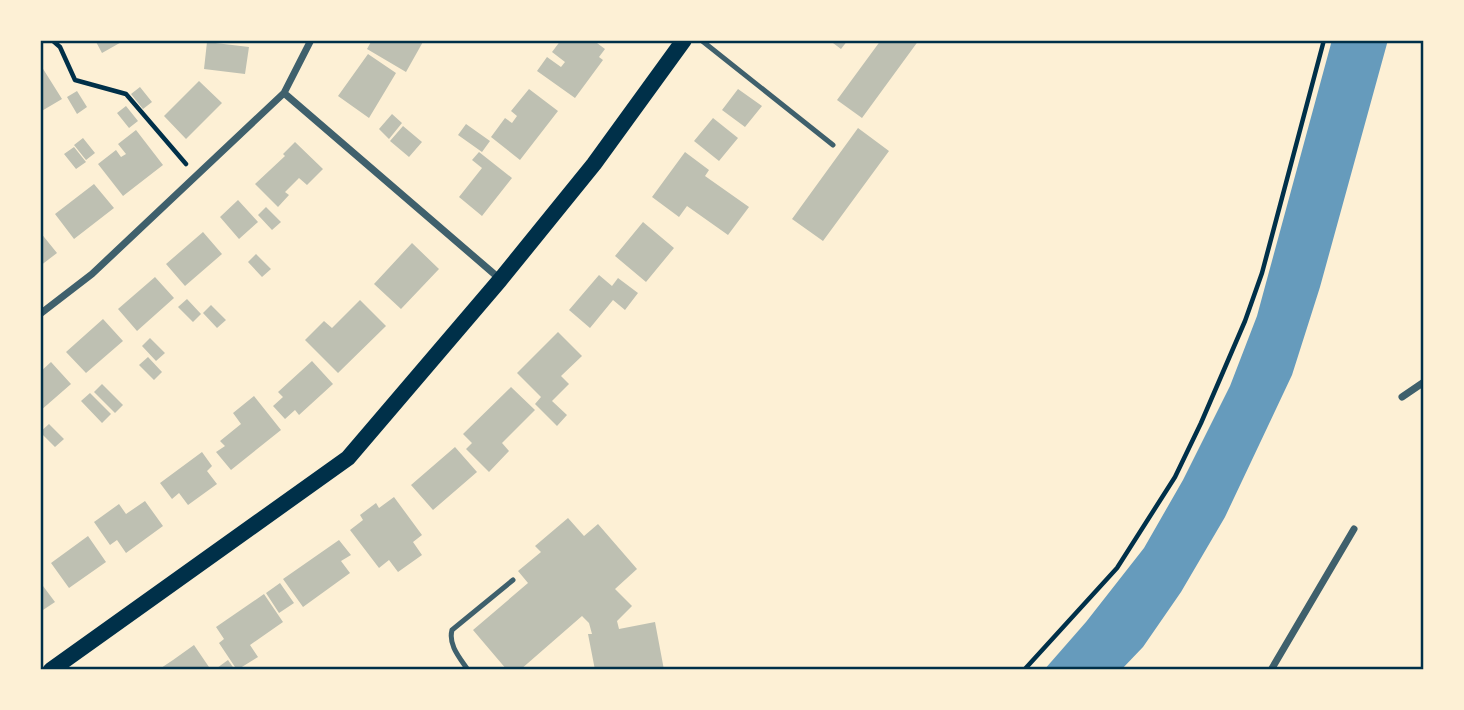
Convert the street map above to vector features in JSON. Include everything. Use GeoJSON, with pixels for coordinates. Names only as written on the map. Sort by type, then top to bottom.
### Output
{"type":"FeatureCollection","features":[{"type":"Feature","properties":{"kind":"main road"},"geometry":{"type":"LineString","coordinates":[[51,670],[348,458],[500,280],[594,164],[684,40]]}},
{"type":"Feature","properties":{"kind":"street"},"geometry":{"type":"LineString","coordinates":[[40,314],[92,274],[284,93],[311,40]]}},
{"type":"Feature","properties":{"kind":"street"},"geometry":{"type":"LineString","coordinates":[[284,93],[500,280]]}},
{"type":"Feature","properties":{"kind":"street"},"geometry":{"type":"LineString","coordinates":[[1402,397],[1424,382]]}},
{"type":"Feature","properties":{"kind":"street"},"geometry":{"type":"LineString","coordinates":[[1271,670],[1354,529]]}},
{"type":"Feature","properties":{"kind":"lane"},"geometry":{"type":"LineString","coordinates":[[701,40],[833,145]]}},
{"type":"Feature","properties":{"kind":"lane"},"geometry":{"type":"LineString","coordinates":[[468,670],[453,646],[450,638],[452,630],[513,580]]}},
{"type":"Feature","properties":{"kind":"path"},"geometry":{"type":"LineString","coordinates":[[52,40],[60,47],[75,80],[126,94],[196,175]]}},
{"type":"Feature","properties":{"kind":"path"},"geometry":{"type":"LineString","coordinates":[[1024,670],[1117,568],[1175,477],[1201,423],[1245,321],[1262,273],[1324,40]]}},
{"type":"Feature","properties":{"kind":"water"},"geometry":{"type":"Polygon","coordinates":[[[1332,40],[1388,40],[1320,287],[1292,375],[1225,517],[1181,592],[1143,647],[1121,670],[1044,670],[1144,548],[1183,480],[1230,386],[1257,316],[1332,40]]]}},
{"type":"Feature","properties":{"kind":"building"},"geometry":{"type":"Polygon","coordinates":[[[95,40],[125,40],[102,53],[95,40]]]}},
{"type":"Feature","properties":{"kind":"building"},"geometry":{"type":"Polygon","coordinates":[[[372,40],[424,40],[406,72],[367,49],[372,40]]]}},
{"type":"Feature","properties":{"kind":"building"},"geometry":{"type":"Polygon","coordinates":[[[561,40],[593,40],[605,49],[599,57],[603,60],[575,98],[537,71],[547,57],[561,67],[565,62],[552,52],[561,40]]]}},
{"type":"Feature","properties":{"kind":"building"},"geometry":{"type":"Polygon","coordinates":[[[829,40],[848,40],[841,49],[829,40]]]}},
{"type":"Feature","properties":{"kind":"building"},"geometry":{"type":"Polygon","coordinates":[[[881,40],[919,40],[862,118],[837,100],[881,40]]]}},
{"type":"Feature","properties":{"kind":"building"},"geometry":{"type":"Polygon","coordinates":[[[207,42],[249,47],[245,74],[204,69],[207,42]]]}},
{"type":"Feature","properties":{"kind":"building"},"geometry":{"type":"Polygon","coordinates":[[[368,54],[396,73],[369,118],[338,96],[368,54]]]}},
{"type":"Feature","properties":{"kind":"building"},"geometry":{"type":"Polygon","coordinates":[[[40,64],[62,99],[40,112],[40,64]]]}},
{"type":"Feature","properties":{"kind":"building"},"geometry":{"type":"Polygon","coordinates":[[[199,81],[222,103],[186,139],[164,116],[199,81]]]}},
{"type":"Feature","properties":{"kind":"building"},"geometry":{"type":"Polygon","coordinates":[[[140,87],[152,102],[143,109],[131,94],[140,87]]]}},
{"type":"Feature","properties":{"kind":"building"},"geometry":{"type":"Polygon","coordinates":[[[529,89],[558,111],[520,160],[491,137],[505,118],[512,123],[517,116],[511,111],[529,89]]]}},
{"type":"Feature","properties":{"kind":"building"},"geometry":{"type":"Polygon","coordinates":[[[738,89],[762,106],[745,127],[722,110],[738,89]]]}},
{"type":"Feature","properties":{"kind":"building"},"geometry":{"type":"Polygon","coordinates":[[[77,91],[87,107],[77,114],[67,97],[77,91]]]}},
{"type":"Feature","properties":{"kind":"building"},"geometry":{"type":"Polygon","coordinates":[[[126,106],[138,121],[129,128],[117,113],[126,106]]]}},
{"type":"Feature","properties":{"kind":"building"},"geometry":{"type":"Polygon","coordinates":[[[392,114],[402,123],[389,139],[379,129],[392,114]]]}},
{"type":"Feature","properties":{"kind":"building"},"geometry":{"type":"Polygon","coordinates":[[[713,118],[738,138],[719,161],[694,141],[713,118]]]}},
{"type":"Feature","properties":{"kind":"building"},"geometry":{"type":"Polygon","coordinates":[[[466,124],[490,141],[482,152],[458,135],[466,124]]]}},
{"type":"Feature","properties":{"kind":"building"},"geometry":{"type":"Polygon","coordinates":[[[403,126],[422,142],[409,157],[390,141],[403,126]]]}},
{"type":"Feature","properties":{"kind":"building"},"geometry":{"type":"Polygon","coordinates":[[[858,128],[889,151],[823,241],[792,219],[858,128]]]}},
{"type":"Feature","properties":{"kind":"building"},"geometry":{"type":"Polygon","coordinates":[[[136,130],[163,165],[123,196],[98,164],[116,150],[121,157],[126,154],[118,144],[136,130]]]}},
{"type":"Feature","properties":{"kind":"building"},"geometry":{"type":"Polygon","coordinates":[[[83,138],[95,153],[86,160],[74,145],[83,138]]]}},
{"type":"Feature","properties":{"kind":"building"},"geometry":{"type":"Polygon","coordinates":[[[295,142],[323,169],[307,185],[299,178],[285,192],[289,195],[278,207],[255,184],[285,156],[283,154],[295,142]]]}},
{"type":"Feature","properties":{"kind":"building"},"geometry":{"type":"Polygon","coordinates":[[[74,147],[86,162],[76,169],[64,154],[74,147]]]}},
{"type":"Feature","properties":{"kind":"building"},"geometry":{"type":"Polygon","coordinates":[[[479,152],[512,178],[482,216],[459,197],[482,168],[472,160],[479,152]]]}},
{"type":"Feature","properties":{"kind":"building"},"geometry":{"type":"Polygon","coordinates":[[[685,152],[709,170],[705,176],[749,207],[728,235],[687,206],[679,217],[652,197],[685,152]]]}},
{"type":"Feature","properties":{"kind":"building"},"geometry":{"type":"Polygon","coordinates":[[[94,184],[114,208],[74,239],[55,214],[94,184]]]}},
{"type":"Feature","properties":{"kind":"building"},"geometry":{"type":"Polygon","coordinates":[[[238,200],[258,222],[239,239],[220,217],[238,200]]]}},
{"type":"Feature","properties":{"kind":"building"},"geometry":{"type":"Polygon","coordinates":[[[266,207],[281,222],[272,230],[258,215],[266,207]]]}},
{"type":"Feature","properties":{"kind":"building"},"geometry":{"type":"Polygon","coordinates":[[[643,222],[674,248],[646,282],[615,256],[643,222]]]}},
{"type":"Feature","properties":{"kind":"building"},"geometry":{"type":"Polygon","coordinates":[[[40,232],[57,253],[40,266],[40,232]]]}},
{"type":"Feature","properties":{"kind":"building"},"geometry":{"type":"Polygon","coordinates":[[[203,232],[222,254],[185,286],[166,264],[203,232]]]}},
{"type":"Feature","properties":{"kind":"building"},"geometry":{"type":"Polygon","coordinates":[[[412,243],[439,269],[401,309],[374,284],[412,243]]]}},
{"type":"Feature","properties":{"kind":"building"},"geometry":{"type":"Polygon","coordinates":[[[256,254],[271,269],[262,277],[248,262],[256,254]]]}},
{"type":"Feature","properties":{"kind":"building"},"geometry":{"type":"Polygon","coordinates":[[[599,275],[612,286],[618,278],[638,293],[625,310],[613,300],[590,328],[569,310],[599,275]]]}},
{"type":"Feature","properties":{"kind":"building"},"geometry":{"type":"Polygon","coordinates":[[[155,277],[174,298],[137,331],[118,309],[155,277]]]}},
{"type":"Feature","properties":{"kind":"building"},"geometry":{"type":"Polygon","coordinates":[[[187,299],[201,314],[193,322],[178,307],[187,299]]]}},
{"type":"Feature","properties":{"kind":"building"},"geometry":{"type":"Polygon","coordinates":[[[360,300],[386,326],[338,373],[305,340],[324,321],[332,328],[360,300]]]}},
{"type":"Feature","properties":{"kind":"building"},"geometry":{"type":"Polygon","coordinates":[[[211,305],[226,320],[217,328],[203,313],[211,305]]]}},
{"type":"Feature","properties":{"kind":"building"},"geometry":{"type":"Polygon","coordinates":[[[103,319],[123,341],[86,373],[66,352],[103,319]]]}},
{"type":"Feature","properties":{"kind":"building"},"geometry":{"type":"Polygon","coordinates":[[[558,332],[582,356],[561,376],[569,384],[552,401],[567,415],[557,426],[535,404],[541,397],[517,373],[558,332]]]}},
{"type":"Feature","properties":{"kind":"building"},"geometry":{"type":"Polygon","coordinates":[[[150,338],[165,353],[156,361],[142,346],[150,338]]]}},
{"type":"Feature","properties":{"kind":"building"},"geometry":{"type":"Polygon","coordinates":[[[148,357],[162,372],[154,380],[139,365],[148,357]]]}},
{"type":"Feature","properties":{"kind":"building"},"geometry":{"type":"Polygon","coordinates":[[[312,361],[333,384],[299,415],[295,410],[285,419],[273,406],[283,397],[278,392],[312,361]]]}},
{"type":"Feature","properties":{"kind":"building"},"geometry":{"type":"Polygon","coordinates":[[[51,362],[71,384],[40,411],[40,372],[51,362]]]}},
{"type":"Feature","properties":{"kind":"building"},"geometry":{"type":"Polygon","coordinates":[[[102,384],[123,405],[115,413],[94,392],[102,384]]]}},
{"type":"Feature","properties":{"kind":"building"},"geometry":{"type":"Polygon","coordinates":[[[511,387],[535,410],[502,443],[509,451],[489,472],[466,449],[472,443],[463,434],[511,387]]]}},
{"type":"Feature","properties":{"kind":"building"},"geometry":{"type":"Polygon","coordinates":[[[90,393],[111,414],[102,423],[81,401],[90,393]]]}},
{"type":"Feature","properties":{"kind":"building"},"geometry":{"type":"Polygon","coordinates":[[[254,396],[281,430],[231,470],[216,452],[225,446],[220,441],[241,424],[233,413],[254,396]]]}},
{"type":"Feature","properties":{"kind":"building"},"geometry":{"type":"Polygon","coordinates":[[[49,424],[64,439],[55,447],[40,432],[49,424]]]}},
{"type":"Feature","properties":{"kind":"building"},"geometry":{"type":"Polygon","coordinates":[[[455,447],[477,472],[433,510],[411,485],[455,447]]]}},
{"type":"Feature","properties":{"kind":"building"},"geometry":{"type":"Polygon","coordinates":[[[202,452],[212,466],[207,471],[217,484],[188,505],[179,493],[172,499],[160,483],[202,452]]]}},
{"type":"Feature","properties":{"kind":"building"},"geometry":{"type":"Polygon","coordinates":[[[394,497],[422,535],[413,542],[422,555],[398,572],[389,560],[379,568],[350,530],[363,520],[360,515],[376,503],[379,508],[394,497]]]}},
{"type":"Feature","properties":{"kind":"building"},"geometry":{"type":"Polygon","coordinates":[[[145,501],[163,526],[126,553],[117,540],[110,545],[94,522],[119,504],[126,514],[145,501]]]}},
{"type":"Feature","properties":{"kind":"building"},"geometry":{"type":"Polygon","coordinates":[[[568,518],[584,536],[598,524],[637,569],[615,589],[632,606],[617,621],[619,629],[655,622],[664,670],[595,670],[588,634],[592,634],[589,623],[582,616],[520,670],[507,670],[473,630],[528,583],[518,571],[541,552],[535,546],[568,518]]]}},
{"type":"Feature","properties":{"kind":"building"},"geometry":{"type":"Polygon","coordinates":[[[88,536],[106,562],[69,588],[51,563],[88,536]]]}},
{"type":"Feature","properties":{"kind":"building"},"geometry":{"type":"Polygon","coordinates":[[[339,540],[351,555],[341,561],[350,573],[303,607],[283,579],[339,540]]]}},
{"type":"Feature","properties":{"kind":"building"},"geometry":{"type":"Polygon","coordinates":[[[40,582],[55,602],[40,612],[40,582]]]}},
{"type":"Feature","properties":{"kind":"building"},"geometry":{"type":"Polygon","coordinates":[[[280,583],[294,603],[279,613],[266,593],[280,583]]]}},
{"type":"Feature","properties":{"kind":"building"},"geometry":{"type":"Polygon","coordinates":[[[264,594],[283,622],[250,645],[258,657],[237,670],[219,643],[224,639],[216,627],[264,594]]]}},
{"type":"Feature","properties":{"kind":"building"},"geometry":{"type":"Polygon","coordinates":[[[194,645],[211,670],[158,670],[173,660],[194,645]]]}},
{"type":"Feature","properties":{"kind":"building"},"geometry":{"type":"Polygon","coordinates":[[[228,660],[235,670],[217,668],[228,660]]]}}]}
